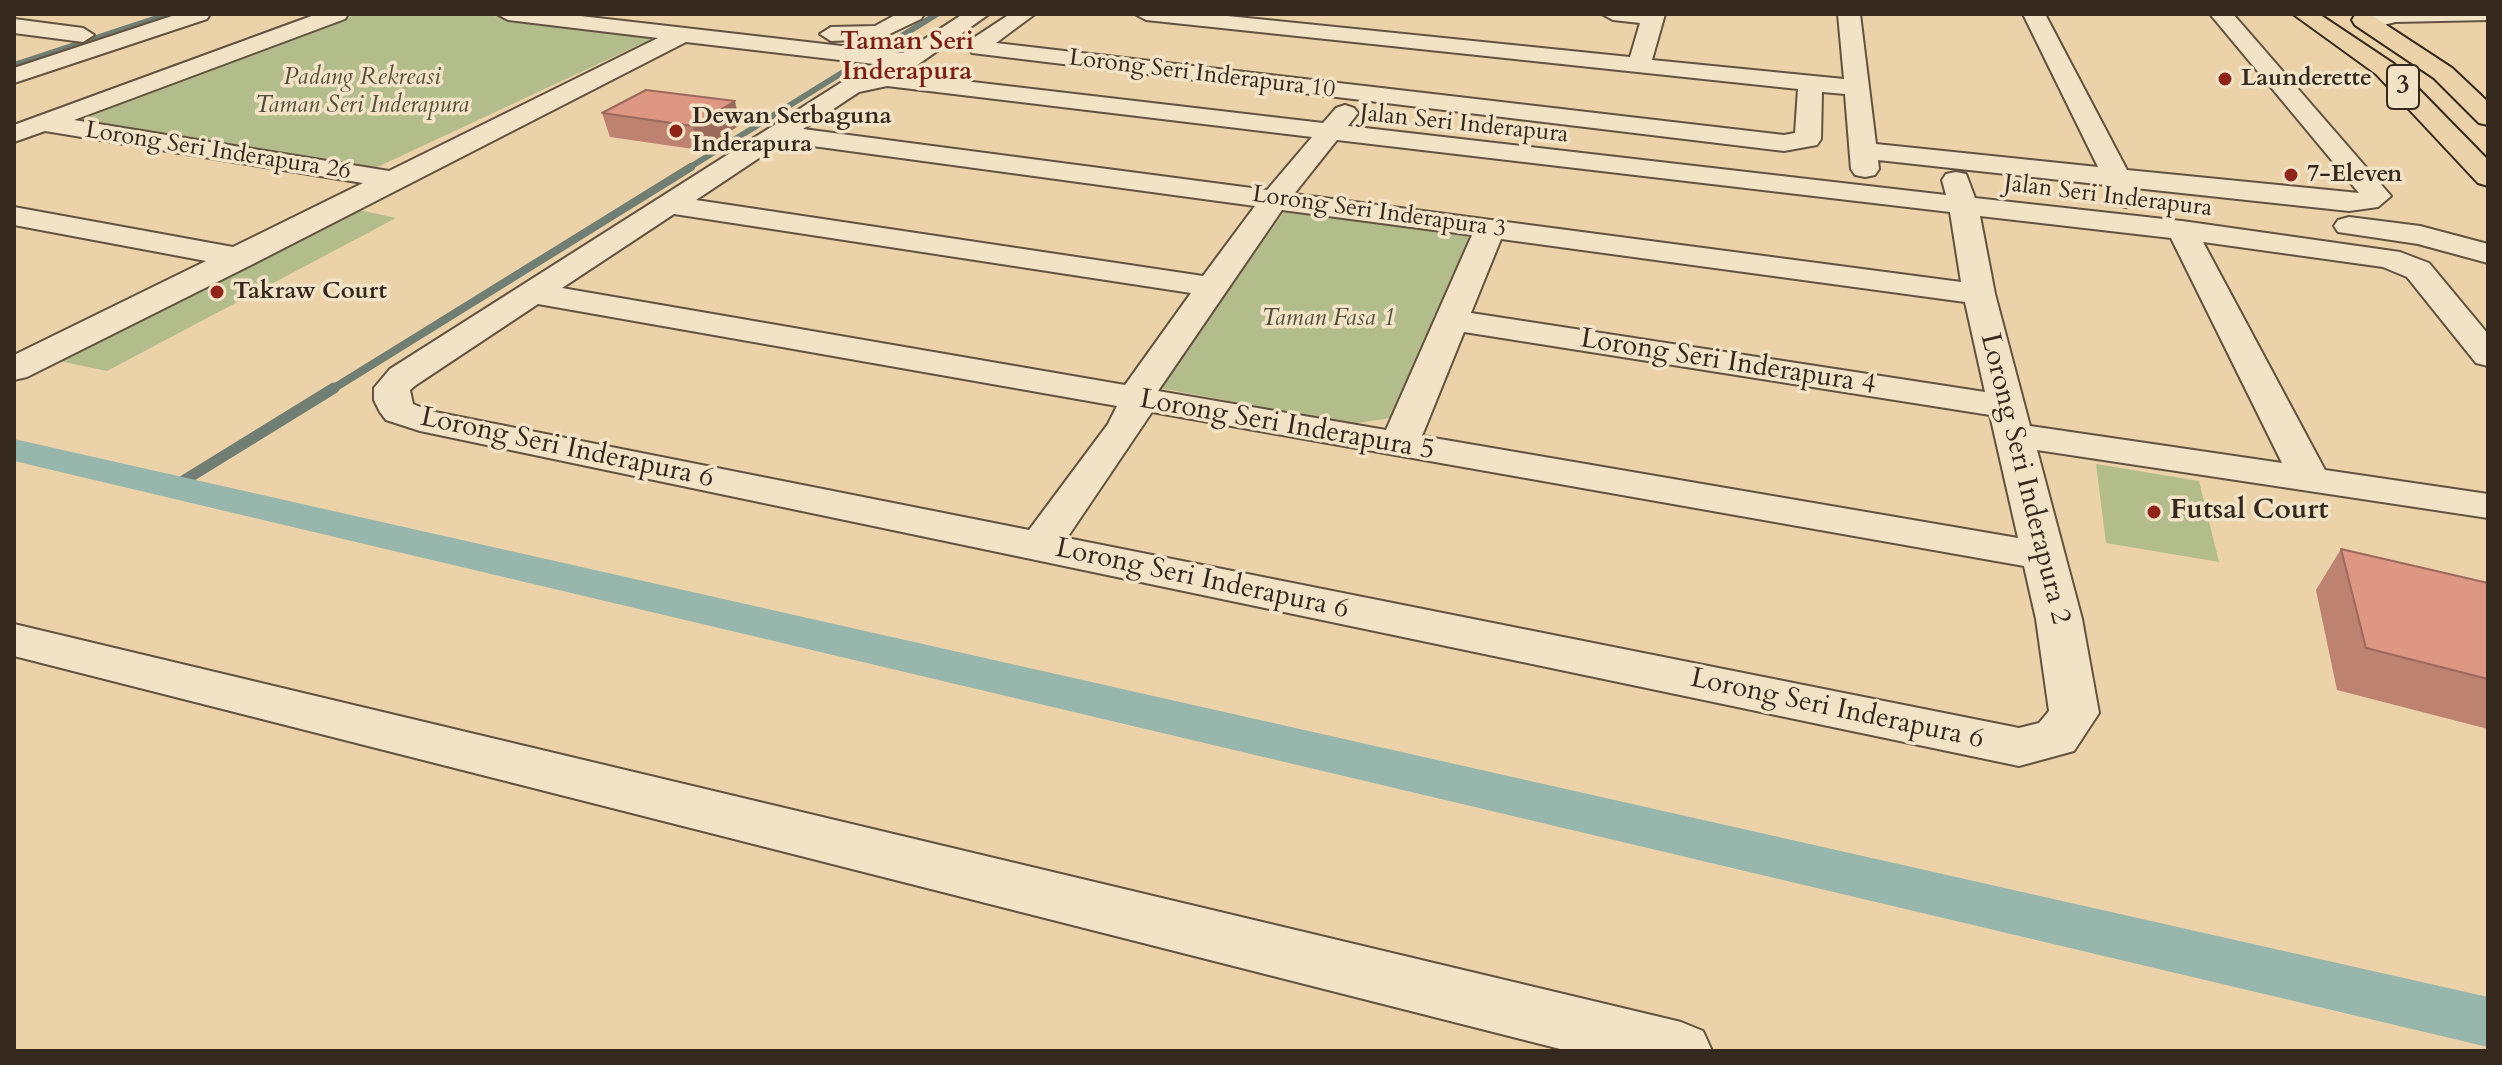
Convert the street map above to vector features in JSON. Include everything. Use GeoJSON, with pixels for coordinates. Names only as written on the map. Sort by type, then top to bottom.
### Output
{"type":"FeatureCollection","features":[{"type":"Feature","properties":{"kind":"highway","name":"3"},"geometry":{"type":"LineString","coordinates":[[2304,14],[2385,69],[2488,177]]}},
{"type":"Feature","properties":{"kind":"highway","name":"3"},"geometry":{"type":"LineString","coordinates":[[2364,20],[2443,73],[2488,117]]}},
{"type":"Feature","properties":{"kind":"street"},"geometry":{"type":"LineString","coordinates":[[14,58],[149,14]]}},
{"type":"Feature","properties":{"kind":"street"},"geometry":{"type":"LineString","coordinates":[[14,76],[199,14]]}},
{"type":"Feature","properties":{"kind":"street"},"geometry":{"type":"LineString","coordinates":[[14,134],[337,14]]}},
{"type":"Feature","properties":{"kind":"street","name":"Jalan Seri Inderapura"},"geometry":{"type":"LineString","coordinates":[[508,14],[907,61],[1340,121],[1865,160],[1959,192],[2121,189],[2420,235]]}},
{"type":"Feature","properties":{"kind":"street"},"geometry":{"type":"LineString","coordinates":[[650,14],[851,35],[879,32],[913,14]]}},
{"type":"Feature","properties":{"kind":"street"},"geometry":{"type":"LineString","coordinates":[[907,61],[978,14]]}},
{"type":"Feature","properties":{"kind":"street","name":"Lorong Seri Inderapura 10"},"geometry":{"type":"LineString","coordinates":[[1024,14],[980,44],[980,48],[1784,143],[1808,139],[1810,84]]}},
{"type":"Feature","properties":{"kind":"street","name":"Lorong Seri Inderapura 10"},"geometry":{"type":"LineString","coordinates":[[1146,14],[1856,88]]}},
{"type":"Feature","properties":{"kind":"street"},"geometry":{"type":"LineString","coordinates":[[1613,14],[1653,16],[1639,66]]}},
{"type":"Feature","properties":{"kind":"street"},"geometry":{"type":"LineString","coordinates":[[1849,14],[1865,160],[2121,189],[2349,202],[2368,201],[2377,196],[2221,14]]}},
{"type":"Feature","properties":{"kind":"street"},"geometry":{"type":"LineString","coordinates":[[2034,14],[2072,84],[2121,189]]}},
{"type":"Feature","properties":{"kind":"street"},"geometry":{"type":"LineString","coordinates":[[2364,20],[2408,14],[2488,14]]}},
{"type":"Feature","properties":{"kind":"street"},"geometry":{"type":"LineString","coordinates":[[14,26],[83,35]]}},
{"type":"Feature","properties":{"kind":"street"},"geometry":{"type":"LineString","coordinates":[[14,369],[684,34]]}},
{"type":"Feature","properties":{"kind":"street"},"geometry":{"type":"LineString","coordinates":[[533,293],[851,87],[887,79],[1340,121],[1959,192],[2182,230],[2389,259],[2418,270],[2488,356]]}},
{"type":"Feature","properties":{"kind":"street"},"geometry":{"type":"LineString","coordinates":[[1039,547],[1126,426],[1140,389],[1149,375],[1269,207],[1340,121]]}},
{"type":"Feature","properties":{"kind":"street","name":"Lorong Seri Inderapura 26"},"geometry":{"type":"LineString","coordinates":[[42,123],[395,180]]}},
{"type":"Feature","properties":{"kind":"street","name":"Lorong Seri Inderapura 3"},"geometry":{"type":"LineString","coordinates":[[779,134],[1279,198],[1979,294]]}},
{"type":"Feature","properties":{"kind":"street","name":"Lorong Seri Inderapura 2"},"geometry":{"type":"LineString","coordinates":[[1959,192],[1979,294],[2059,619],[2074,713],[2056,738],[2019,747]]}},
{"type":"Feature","properties":{"kind":"street"},"geometry":{"type":"LineString","coordinates":[[670,205],[1212,287]]}},
{"type":"Feature","properties":{"kind":"street"},"geometry":{"type":"LineString","coordinates":[[14,216],[240,258]]}},
{"type":"Feature","properties":{"kind":"street"},"geometry":{"type":"LineString","coordinates":[[2420,235],[2469,234],[2488,226]]}},
{"type":"Feature","properties":{"kind":"street"},"geometry":{"type":"LineString","coordinates":[[1399,445],[1490,229]]}},
{"type":"Feature","properties":{"kind":"street"},"geometry":{"type":"LineString","coordinates":[[2182,230],[2310,479]]}},
{"type":"Feature","properties":{"kind":"street"},"geometry":{"type":"LineString","coordinates":[[2420,235],[2488,254]]}},
{"type":"Feature","properties":{"kind":"street","name":"Lorong Seri Inderapura 6"},"geometry":{"type":"LineString","coordinates":[[533,293],[403,377],[392,388],[392,400],[399,412],[420,420],[2019,747]]}},
{"type":"Feature","properties":{"kind":"street","name":"Lorong Seri Inderapura 5"},"geometry":{"type":"LineString","coordinates":[[533,293],[1138,401],[2043,556]]}},
{"type":"Feature","properties":{"kind":"street","name":"Lorong Seri Inderapura 4"},"geometry":{"type":"LineString","coordinates":[[1451,320],[2010,420],[2310,479],[2488,506]]}},
{"type":"Feature","properties":{"kind":"street"},"geometry":{"type":"LineString","coordinates":[[14,338],[58,347]]}},
{"type":"Feature","properties":{"kind":"street"},"geometry":{"type":"LineString","coordinates":[[14,640],[1681,1051]]}},
{"type":"Feature","properties":{"kind":"green space","name":"Padang Rekreasi Taman Seri Inderapura"},"geometry":{"type":"Polygon","coordinates":[[[358,14],[478,14],[656,37],[371,170],[68,118],[358,14]]]}},
{"type":"Feature","properties":{"kind":"green space"},"geometry":{"type":"Polygon","coordinates":[[[350,208],[396,218],[107,371],[45,358],[350,208]]]}},
{"type":"Feature","properties":{"kind":"green space","name":"Taman Fasa 1"},"geometry":{"type":"Polygon","coordinates":[[[1286,209],[1457,231],[1471,239],[1390,418],[1352,424],[1160,388],[1286,209]]]}},
{"type":"Feature","properties":{"kind":"green space","name":"Futsal Court"},"geometry":{"type":"Polygon","coordinates":[[[2096,464],[2199,481],[2219,562],[2106,543],[2096,464]]]}},
{"type":"Feature","properties":{"kind":"building"},"geometry":{"type":"Polygon","coordinates":[[[646,90],[735,101],[693,126],[602,113],[646,90]]]}},
{"type":"Feature","properties":{"kind":"building"},"geometry":{"type":"Polygon","coordinates":[[[2341,549],[2488,583],[2488,679],[2366,648],[2341,549]]]}},
{"type":"Feature","properties":{"kind":"waterway"},"geometry":{"type":"LineString","coordinates":[[14,65],[169,14]]}},
{"type":"Feature","properties":{"kind":"waterway"},"geometry":{"type":"LineString","coordinates":[[884,47],[937,14]]}},
{"type":"Feature","properties":{"kind":"waterway"},"geometry":{"type":"LineString","coordinates":[[687,169],[853,66]]}},
{"type":"Feature","properties":{"kind":"waterway"},"geometry":{"type":"LineString","coordinates":[[331,390],[691,167]]}},
{"type":"Feature","properties":{"kind":"waterway"},"geometry":{"type":"LineString","coordinates":[[175,486],[334,388]]}},
{"type":"Feature","properties":{"kind":"waterway"},"geometry":{"type":"LineString","coordinates":[[14,450],[2488,1022]]}},
{"type":"Feature","properties":{"kind":"place","name":"Launderette"},"geometry":{"type":"Point","coordinates":[2225,79]}},
{"type":"Feature","properties":{"kind":"place","name":"Dewan Serbaguna Inderapura"},"geometry":{"type":"Point","coordinates":[676,131]}},
{"type":"Feature","properties":{"kind":"place","name":"7-Eleven"},"geometry":{"type":"Point","coordinates":[2291,175]}},
{"type":"Feature","properties":{"kind":"place","name":"Takraw Court"},"geometry":{"type":"Point","coordinates":[217,292]}},
{"type":"Feature","properties":{"kind":"place","name":"Futsal Court"},"geometry":{"type":"Point","coordinates":[2154,512]}},
{"type":"Feature","properties":{"kind":"district","name":"Taman Seri Inderapura"},"geometry":{"type":"Point","coordinates":[907,58]}}]}
